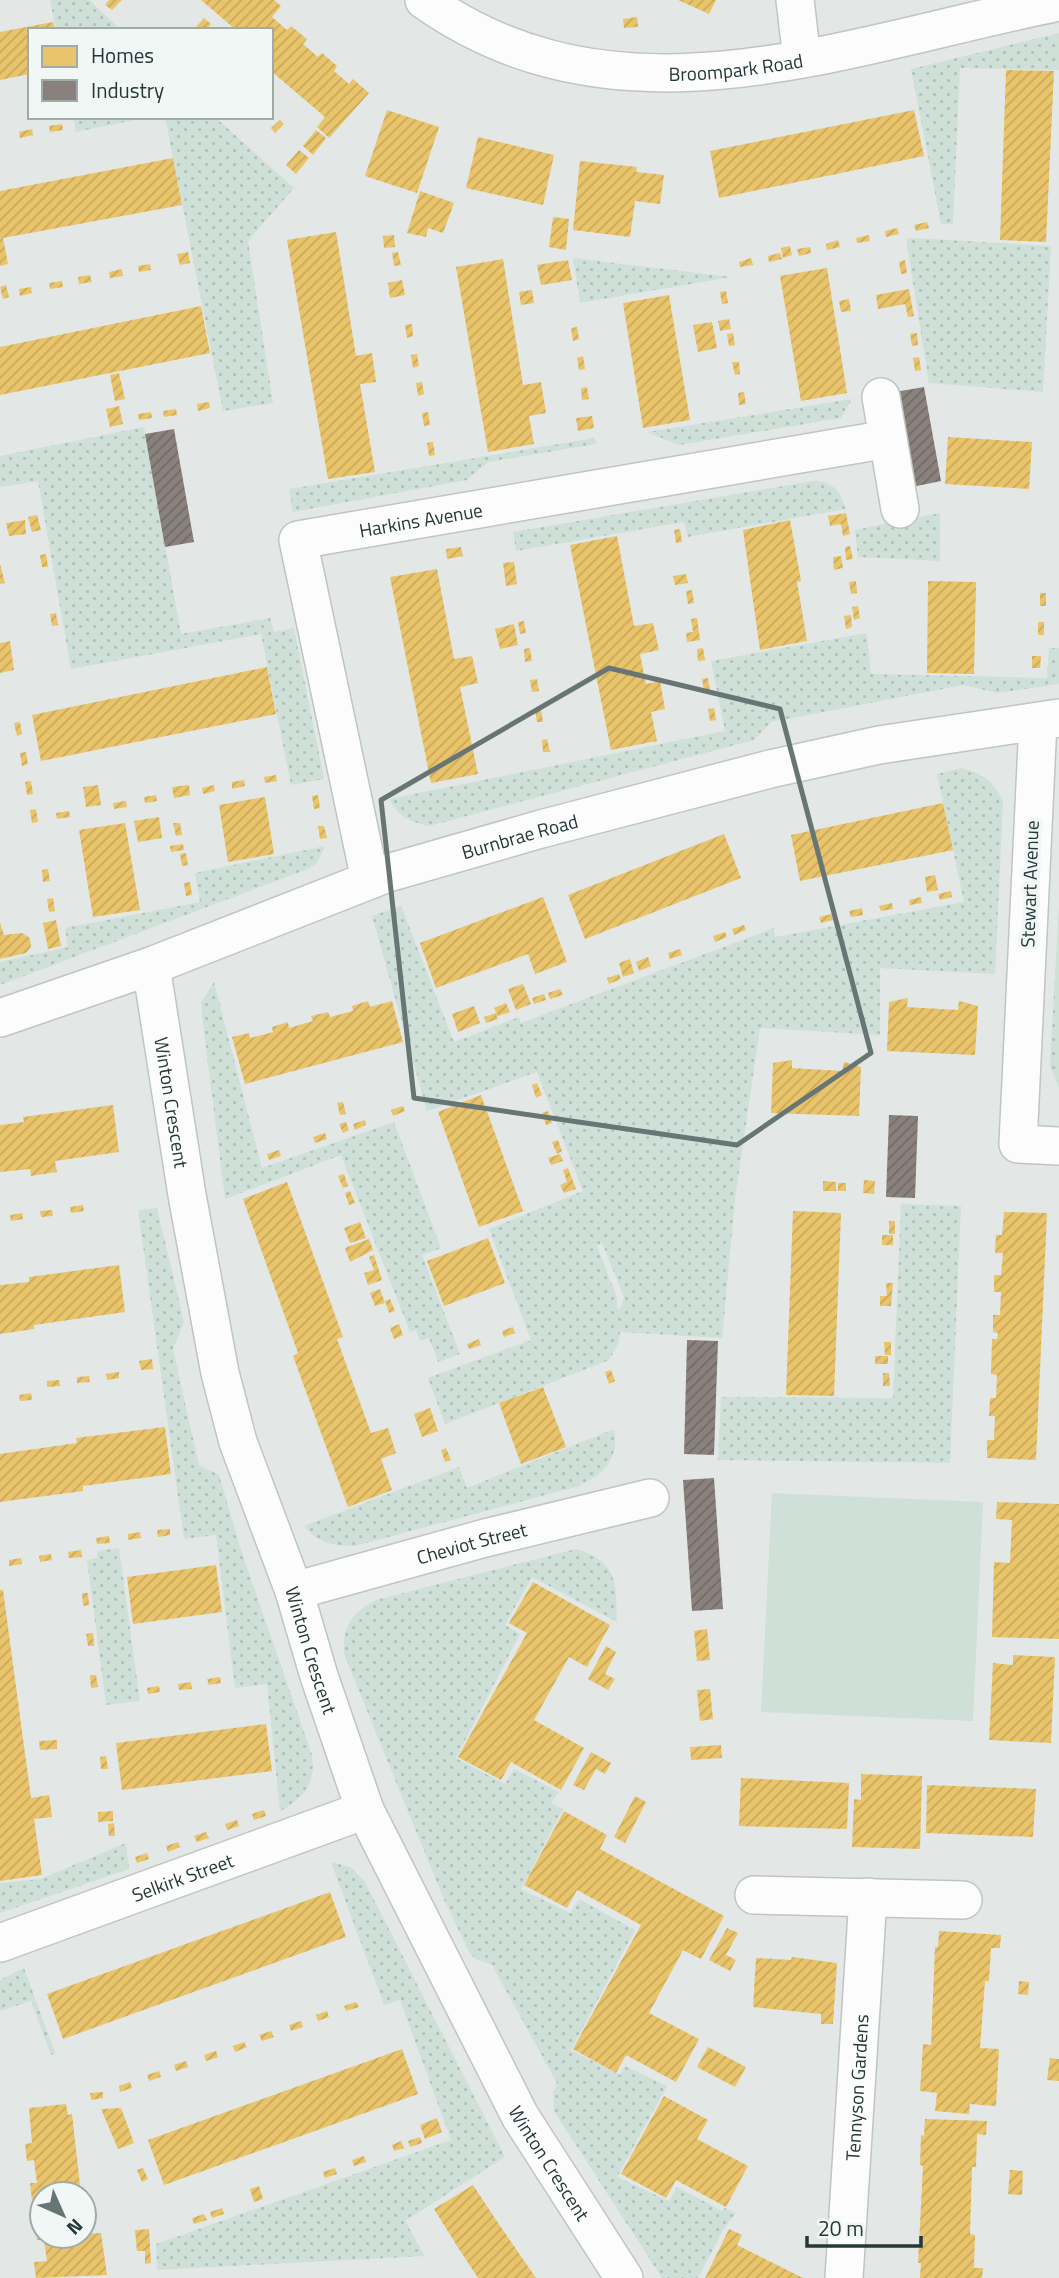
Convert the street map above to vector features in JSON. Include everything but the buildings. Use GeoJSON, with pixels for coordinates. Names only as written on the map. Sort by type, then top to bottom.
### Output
{"type":"FeatureCollection","features":[{"type":"Feature","properties":{"kind":"street","name":"Broompark Road"},"geometry":{"type":"LineString","coordinates":[[424,0],[447,17],[496,42],[565,65],[634,72],[707,73],[803,59],[1059,2]]}},
{"type":"Feature","properties":{"kind":"street"},"geometry":{"type":"LineString","coordinates":[[795,0],[803,59]]}},
{"type":"Feature","properties":{"kind":"street"},"geometry":{"type":"LineString","coordinates":[[881,397],[900,509]]}},
{"type":"Feature","properties":{"kind":"street","name":"Harkins Avenue"},"geometry":{"type":"LineString","coordinates":[[370,880],[298,540],[888,439]]}},
{"type":"Feature","properties":{"kind":"street","name":"Burnbrae Road"},"geometry":{"type":"LineString","coordinates":[[0,1018],[151,966],[370,880],[551,826],[770,769],[879,745],[1048,720]]}},
{"type":"Feature","properties":{"kind":"street","name":"Stewart Avenue"},"geometry":{"type":"LineString","coordinates":[[1048,720],[1018,1144],[1059,1146]]}},
{"type":"Feature","properties":{"kind":"street","name":"Winton Crescent"},"geometry":{"type":"LineString","coordinates":[[151,966],[187,1195],[220,1373],[238,1442],[293,1591],[365,1810],[520,2116],[624,2278]]}},
{"type":"Feature","properties":{"kind":"street","name":"Cheviot Street"},"geometry":{"type":"LineString","coordinates":[[293,1591],[485,1538],[650,1498]]}},
{"type":"Feature","properties":{"kind":"street","name":"Selkirk Street"},"geometry":{"type":"LineString","coordinates":[[0,1943],[365,1810]]}},
{"type":"Feature","properties":{"kind":"street"},"geometry":{"type":"LineString","coordinates":[[754,1895],[964,1900]]}},
{"type":"Feature","properties":{"kind":"street","name":"Tennyson Gardens"},"geometry":{"type":"LineString","coordinates":[[844,2278],[868,1897]]}},
{"type":"Feature","properties":{"kind":"highlighted area"},"geometry":{"type":"Polygon","coordinates":[[[609,668],[780,709],[871,1053],[737,1145],[414,1098],[381,800],[609,668]]]}},
{"type":"Feature","properties":{"kind":"shaded area"},"geometry":{"type":"Polygon","coordinates":[[[50,0],[89,0],[119,28],[56,28],[50,0]]]}},
{"type":"Feature","properties":{"kind":"shaded area"},"geometry":{"type":"Polygon","coordinates":[[[1059,33],[1059,70],[960,68],[953,224],[941,224],[911,69],[1059,33]]]}},
{"type":"Feature","properties":{"kind":"shaded area"},"geometry":{"type":"Polygon","coordinates":[[[73,119],[139,119],[76,132],[73,119]]]}},
{"type":"Feature","properties":{"kind":"shaded area"},"geometry":{"type":"Polygon","coordinates":[[[165,119],[217,119],[294,188],[248,241],[273,403],[223,411],[165,119]]]}},
{"type":"Feature","properties":{"kind":"shaded area"},"geometry":{"type":"Polygon","coordinates":[[[906,239],[1051,246],[1043,392],[929,383],[906,239]]]}},
{"type":"Feature","properties":{"kind":"shaded area"},"geometry":{"type":"Polygon","coordinates":[[[573,258],[731,277],[580,303],[573,258]]]}},
{"type":"Feature","properties":{"kind":"shaded area"},"geometry":{"type":"Polygon","coordinates":[[[852,399],[841,418],[679,445],[647,432],[852,399]]]}},
{"type":"Feature","properties":{"kind":"shaded area"},"geometry":{"type":"Polygon","coordinates":[[[144,427],[181,634],[270,618],[274,632],[294,628],[324,779],[291,785],[261,634],[71,669],[38,481],[0,487],[0,456],[144,427]]]}},
{"type":"Feature","properties":{"kind":"shaded area"},"geometry":{"type":"Polygon","coordinates":[[[595,438],[596,444],[488,462],[467,480],[293,512],[289,489],[595,438]]]}},
{"type":"Feature","properties":{"kind":"shaded area"},"geometry":{"type":"Polygon","coordinates":[[[820,481],[835,488],[846,509],[688,537],[684,522],[516,551],[513,532],[820,481]]]}},
{"type":"Feature","properties":{"kind":"shaded area"},"geometry":{"type":"Polygon","coordinates":[[[940,513],[940,561],[858,557],[855,530],[940,513]]]}},
{"type":"Feature","properties":{"kind":"shaded area"},"geometry":{"type":"Polygon","coordinates":[[[867,633],[871,674],[1047,678],[1049,648],[1059,648],[1059,684],[997,693],[964,685],[771,722],[754,740],[429,826],[405,817],[389,799],[725,731],[711,661],[867,633]]]}},
{"type":"Feature","properties":{"kind":"shaded area"},"geometry":{"type":"Polygon","coordinates":[[[961,768],[975,772],[992,784],[1003,802],[995,974],[880,968],[880,1035],[760,1028],[735,1199],[722,1338],[620,1332],[618,1344],[609,1360],[445,1424],[428,1378],[531,1340],[489,1229],[583,1191],[537,1072],[427,1111],[372,916],[401,906],[454,1042],[519,1017],[521,1023],[774,928],[775,937],[964,902],[937,774],[961,768]],[[602,1243],[597,1246],[617,1298],[617,1309],[622,1306],[624,1297],[602,1243]]]}},
{"type":"Feature","properties":{"kind":"shaded area"},"geometry":{"type":"Polygon","coordinates":[[[325,846],[317,863],[308,869],[0,985],[0,962],[68,947],[65,928],[200,902],[195,873],[325,846]]]}},
{"type":"Feature","properties":{"kind":"shaded area"},"geometry":{"type":"Polygon","coordinates":[[[1059,905],[1059,1088],[1050,1066],[1059,905]]]}},
{"type":"Feature","properties":{"kind":"shaded area"},"geometry":{"type":"Polygon","coordinates":[[[214,982],[262,1168],[394,1122],[441,1248],[422,1255],[460,1354],[438,1362],[429,1338],[420,1341],[416,1330],[410,1332],[341,1155],[225,1199],[201,1002],[214,982]]]}},
{"type":"Feature","properties":{"kind":"shaded area"},"geometry":{"type":"Polygon","coordinates":[[[901,1204],[961,1206],[950,1463],[718,1460],[721,1397],[893,1398],[901,1204]]]}},
{"type":"Feature","properties":{"kind":"shaded area"},"geometry":{"type":"Polygon","coordinates":[[[157,1208],[184,1322],[173,1349],[199,1465],[219,1475],[242,1553],[312,1755],[312,1774],[306,1789],[296,1801],[280,1811],[267,1684],[235,1688],[216,1535],[184,1539],[138,1210],[157,1208]]]}},
{"type":"Feature","properties":{"kind":"shaded area"},"geometry":{"type":"Polygon","coordinates":[[[614,1429],[615,1448],[608,1464],[603,1471],[579,1486],[355,1546],[326,1542],[304,1526],[459,1467],[467,1488],[614,1429]]]}},
{"type":"Feature","properties":{"kind":"shaded area"},"geometry":{"type":"Polygon","coordinates":[[[772,1493],[983,1502],[973,1721],[761,1712],[772,1493]]]}},
{"type":"Feature","properties":{"kind":"shaded area"},"geometry":{"type":"Polygon","coordinates":[[[119,1548],[140,1701],[106,1705],[87,1560],[97,1558],[97,1551],[119,1548]]]}},
{"type":"Feature","properties":{"kind":"shaded area"},"geometry":{"type":"Polygon","coordinates":[[[576,1549],[590,1554],[608,1568],[615,1586],[617,1622],[532,1577],[505,1625],[520,1634],[456,1758],[505,1784],[514,1769],[559,1792],[551,1803],[563,1809],[521,1889],[570,1913],[579,1899],[635,1930],[571,2050],[620,2075],[625,2066],[667,2086],[617,2177],[669,2201],[677,2187],[722,2211],[725,2208],[736,2213],[723,2230],[698,2278],[662,2278],[554,2111],[553,2093],[557,2083],[492,1965],[475,1959],[468,1950],[442,1895],[344,1654],[345,1636],[350,1621],[376,1600],[576,1549]]]}},
{"type":"Feature","properties":{"kind":"shaded area"},"geometry":{"type":"Polygon","coordinates":[[[126,1843],[129,1869],[0,1913],[0,1883],[40,1879],[126,1843]]]}},
{"type":"Feature","properties":{"kind":"shaded area"},"geometry":{"type":"Polygon","coordinates":[[[331,1862],[351,1867],[365,1882],[505,2157],[405,2221],[425,2256],[157,2270],[156,2244],[451,2140],[400,2000],[384,2005],[331,1862]]]}},
{"type":"Feature","properties":{"kind":"shaded area"},"geometry":{"type":"Polygon","coordinates":[[[24,1968],[55,2053],[51,2055],[31,2001],[0,2011],[0,1980],[24,1968]]]}}]}
